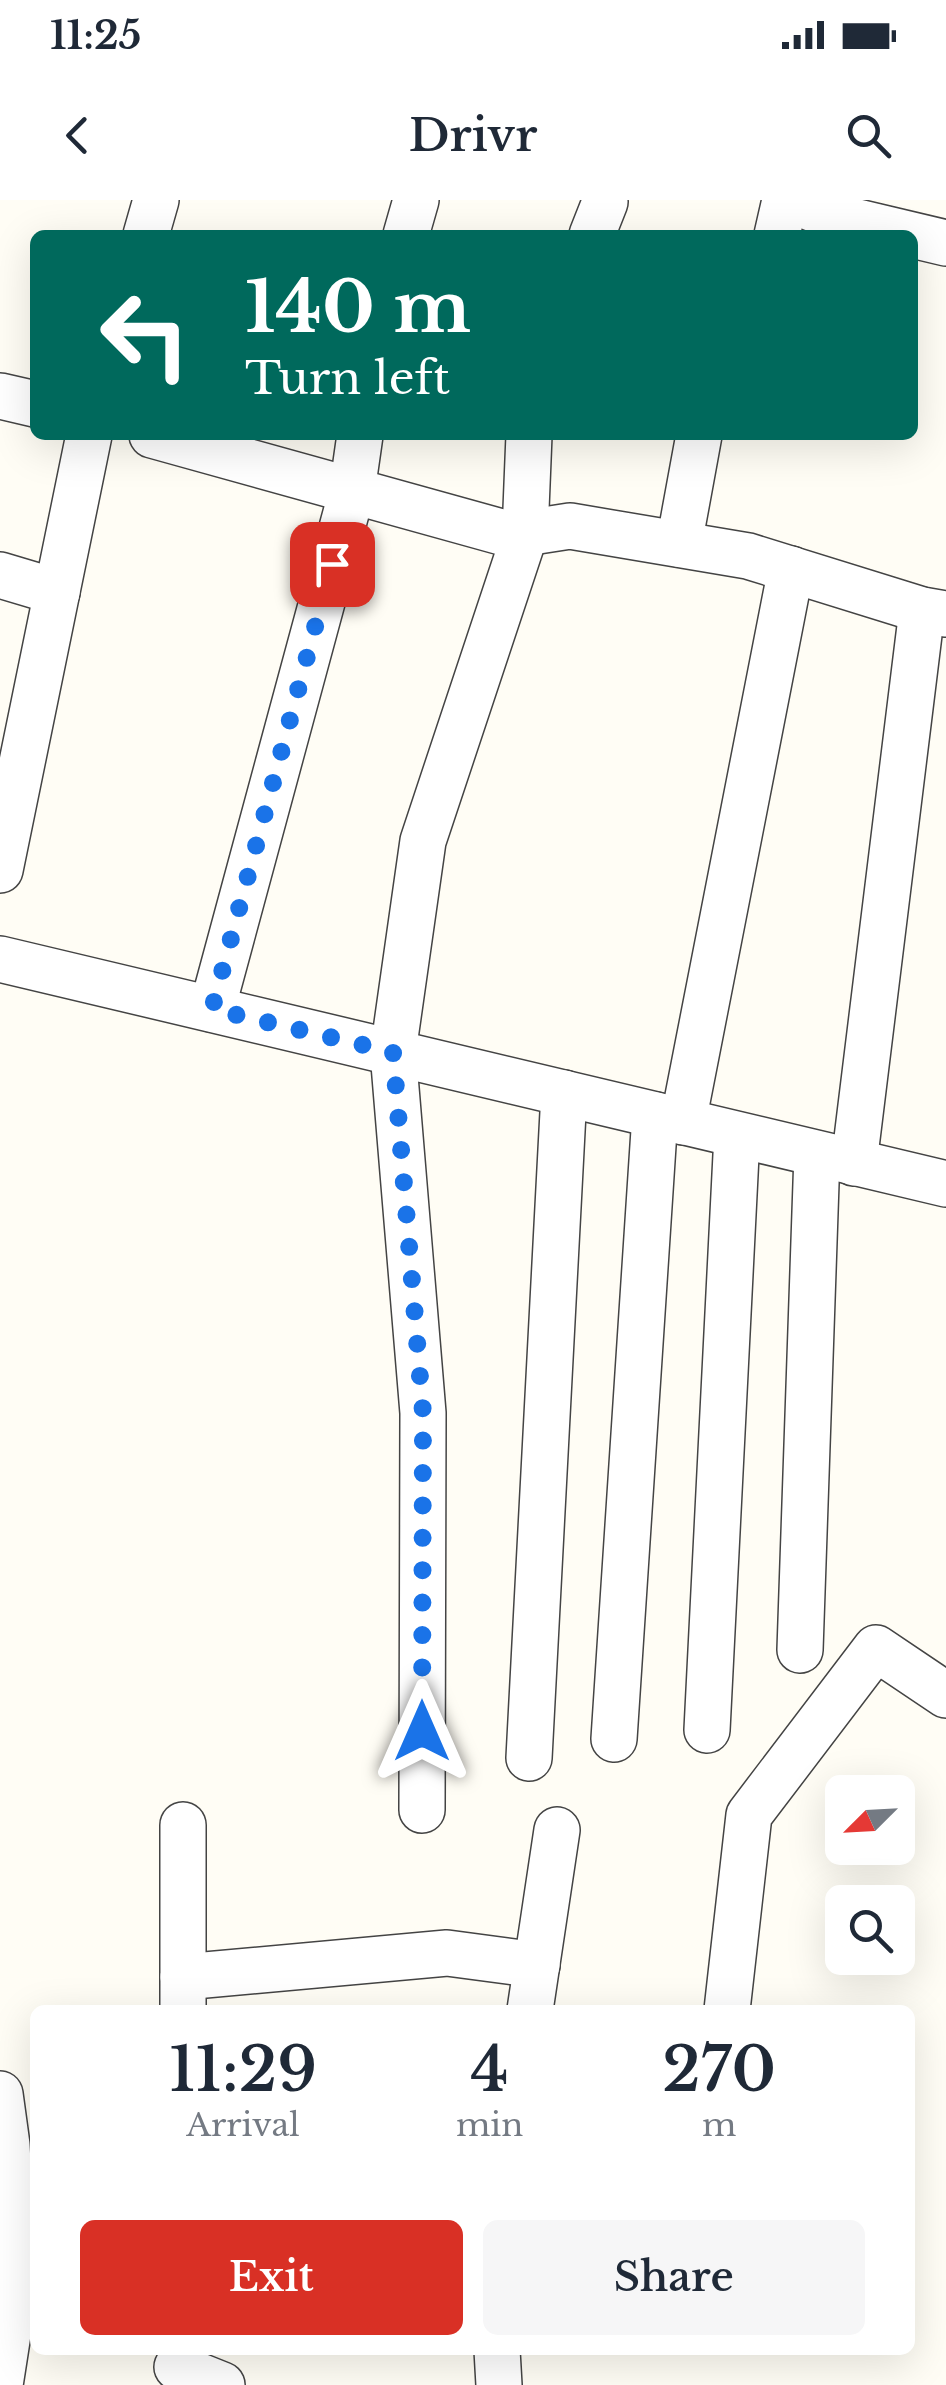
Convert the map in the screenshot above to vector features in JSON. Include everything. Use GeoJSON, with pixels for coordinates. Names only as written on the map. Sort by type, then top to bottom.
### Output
{"type":"FeatureCollection","features":[{"type":"Feature","properties":{"kind":"street"},"geometry":{"type":"LineString","coordinates":[[147,230],[156,200]]}},
{"type":"Feature","properties":{"kind":"street"},"geometry":{"type":"LineString","coordinates":[[407,230],[416,200]]}},
{"type":"Feature","properties":{"kind":"street"},"geometry":{"type":"LineString","coordinates":[[793,208],[891,230]]}},
{"type":"Feature","properties":{"kind":"street"},"geometry":{"type":"LineString","coordinates":[[918,236],[946,243]]}},
{"type":"Feature","properties":{"kind":"street"},"geometry":{"type":"LineString","coordinates":[[0,396],[30,403]]}},
{"type":"Feature","properties":{"kind":"street"},"geometry":{"type":"LineString","coordinates":[[0,870],[88,440]]}},
{"type":"Feature","properties":{"kind":"street"},"geometry":{"type":"LineString","coordinates":[[170,440],[512,535],[570,526],[748,556],[934,612],[836,1158],[800,1650]]}},
{"type":"Feature","properties":{"kind":"street"},"geometry":{"type":"LineString","coordinates":[[212,1009],[352,490],[359,440]]}},
{"type":"Feature","properties":{"kind":"street"},"geometry":{"type":"LineString","coordinates":[[422,1810],[423,1413],[393,1052],[423,840],[525,534],[529,440]]}},
{"type":"Feature","properties":{"kind":"street"},"geometry":{"type":"LineString","coordinates":[[679,544],[698,440]]}},
{"type":"Feature","properties":{"kind":"street"},"geometry":{"type":"LineString","coordinates":[[614,1739],[669,1119],[791,569]]}},
{"type":"Feature","properties":{"kind":"street"},"geometry":{"type":"LineString","coordinates":[[0,575],[57,592]]}},
{"type":"Feature","properties":{"kind":"street"},"geometry":{"type":"LineString","coordinates":[[0,959],[946,1184]]}},
{"type":"Feature","properties":{"kind":"street"},"geometry":{"type":"LineString","coordinates":[[529,1758],[564,1093]]}},
{"type":"Feature","properties":{"kind":"street"},"geometry":{"type":"LineString","coordinates":[[706,1730],[737,1135]]}},
{"type":"Feature","properties":{"kind":"street"},"geometry":{"type":"LineString","coordinates":[[728,2005],[749,1815],[876,1648],[946,1695]]}},
{"type":"Feature","properties":{"kind":"street"},"geometry":{"type":"LineString","coordinates":[[182,1825],[183,1994],[447,1953],[537,1965]]}},
{"type":"Feature","properties":{"kind":"street"},"geometry":{"type":"LineString","coordinates":[[531,2005],[557,1830]]}},
{"type":"Feature","properties":{"kind":"street"},"geometry":{"type":"LineString","coordinates":[[0,2094],[7,2145],[15,2289],[0,2385]]}},
{"type":"Feature","properties":{"kind":"street"},"geometry":{"type":"LineString","coordinates":[[496,2355],[499,2385]]}},
{"type":"Feature","properties":{"kind":"street"},"geometry":{"type":"LineString","coordinates":[[177,2367],[222,2385]]}},
{"type":"Feature","properties":{"kind":"route"},"geometry":{"type":"LineString","coordinates":[[332,564],[212,1009],[393,1052],[423,1413],[422,1731]]}}]}
